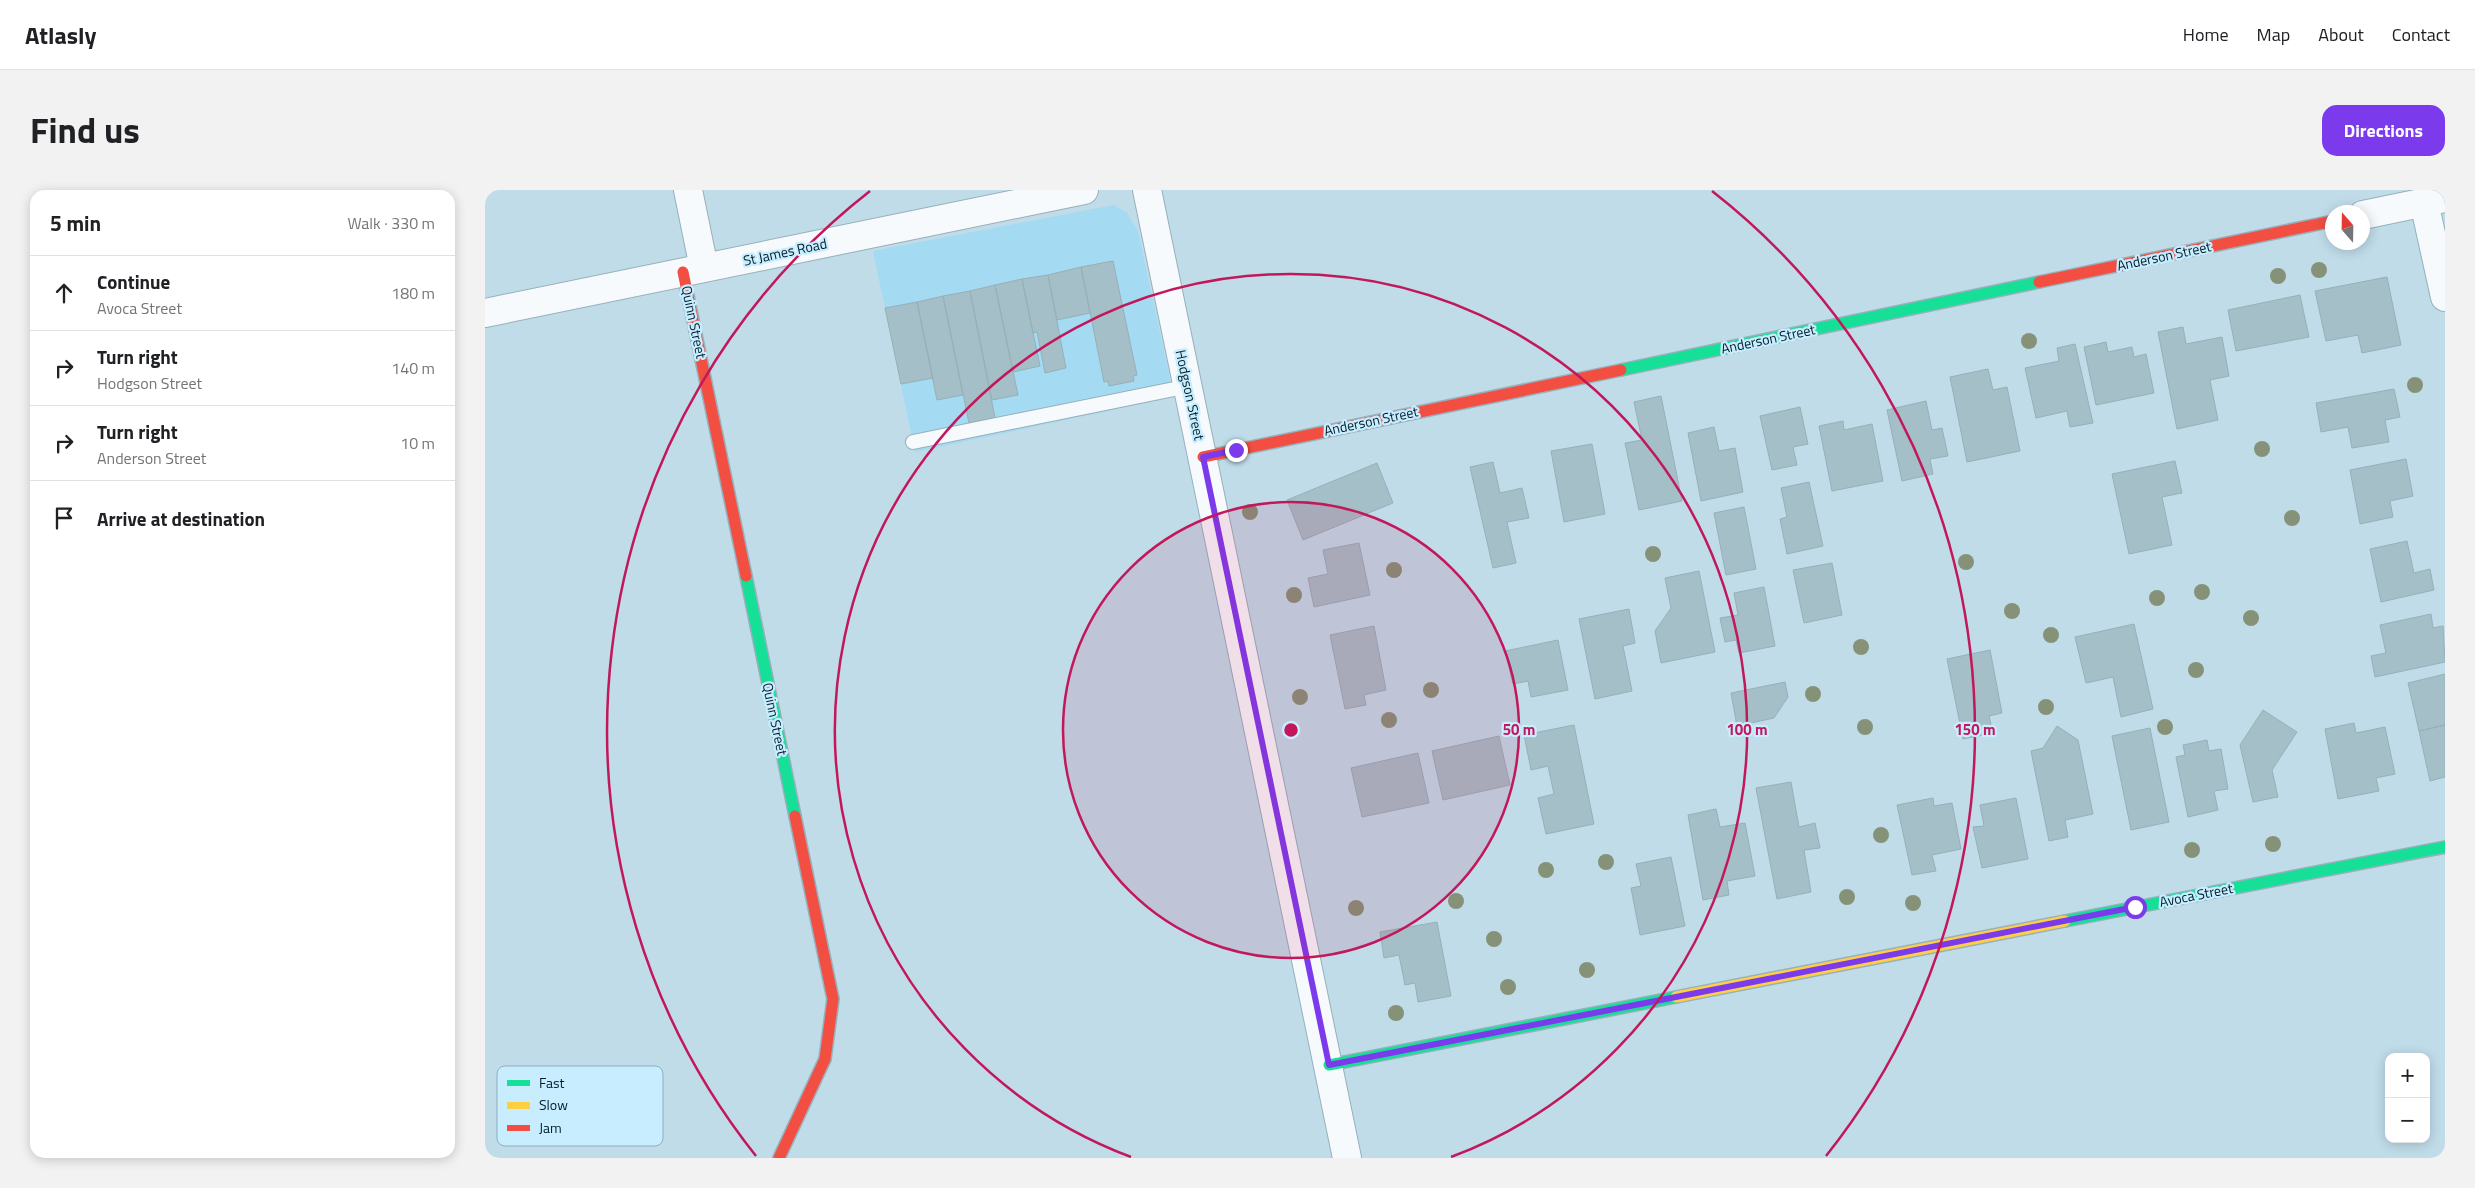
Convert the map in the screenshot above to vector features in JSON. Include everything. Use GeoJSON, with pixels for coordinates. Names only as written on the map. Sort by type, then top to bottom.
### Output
{"type":"FeatureCollection","features":[{"type":"Feature","properties":{"kind":"street"},"geometry":{"type":"LineString","coordinates":[[688,190],[693,270]]}},
{"type":"Feature","properties":{"kind":"street","name":"St James Road"},"geometry":{"type":"LineString","coordinates":[[485,313],[1084,190]]}},
{"type":"Feature","properties":{"kind":"street","name":"Hodgson Street"},"geometry":{"type":"LineString","coordinates":[[1147,190],[1347,1158]]}},
{"type":"Feature","properties":{"kind":"street"},"geometry":{"type":"LineString","coordinates":[[2370,214],[2435,200],[2445,297]]}},
{"type":"Feature","properties":{"kind":"street","name":"Anderson Street"},"geometry":{"type":"LineString","coordinates":[[1203,457],[2325,223]]}},
{"type":"Feature","properties":{"kind":"street","name":"Quinn Street"},"geometry":{"type":"LineString","coordinates":[[693,270],[833,999],[825,1059],[779,1158]]}},
{"type":"Feature","properties":{"kind":"street","name":"Avoca Street"},"geometry":{"type":"LineString","coordinates":[[1329,1065],[2445,847]]}},
{"type":"Feature","properties":{"kind":"lane"},"geometry":{"type":"LineString","coordinates":[[913,442],[1189,386]]}},
{"type":"Feature","properties":{"kind":"shaded area"},"geometry":{"type":"Polygon","coordinates":[[[1114,205],[1127,213],[1138,231],[1174,397],[915,452],[873,251],[1114,205]]]}},
{"type":"Feature","properties":{"kind":"building"},"geometry":{"type":"Polygon","coordinates":[[[1113,261],[1137,375],[1133,376],[1134,381],[1109,386],[1108,381],[1104,382],[1081,267],[1113,261]]]}},
{"type":"Feature","properties":{"kind":"building"},"geometry":{"type":"Polygon","coordinates":[[[1081,267],[1090,313],[1057,320],[1048,275],[1081,267]]]}},
{"type":"Feature","properties":{"kind":"building"},"geometry":{"type":"Polygon","coordinates":[[[1048,275],[1066,368],[1045,373],[1037,332],[1033,333],[1022,279],[1048,275]]]}},
{"type":"Feature","properties":{"kind":"building"},"geometry":{"type":"Polygon","coordinates":[[[2387,277],[2401,345],[2362,353],[2358,335],[2326,341],[2315,291],[2387,277]]]}},
{"type":"Feature","properties":{"kind":"building"},"geometry":{"type":"Polygon","coordinates":[[[1022,279],[1040,366],[1013,372],[995,285],[1022,279]]]}},
{"type":"Feature","properties":{"kind":"building"},"geometry":{"type":"Polygon","coordinates":[[[995,285],[1018,395],[992,400],[970,291],[995,285]]]}},
{"type":"Feature","properties":{"kind":"building"},"geometry":{"type":"Polygon","coordinates":[[[970,291],[995,418],[969,423],[943,296],[970,291]]]}},
{"type":"Feature","properties":{"kind":"building"},"geometry":{"type":"Polygon","coordinates":[[[2300,295],[2309,337],[2236,351],[2228,310],[2300,295]]]}},
{"type":"Feature","properties":{"kind":"building"},"geometry":{"type":"Polygon","coordinates":[[[943,296],[963,395],[937,400],[917,302],[943,296]]]}},
{"type":"Feature","properties":{"kind":"building"},"geometry":{"type":"Polygon","coordinates":[[[917,302],[933,378],[901,384],[885,308],[917,302]]]}},
{"type":"Feature","properties":{"kind":"building"},"geometry":{"type":"Polygon","coordinates":[[[2183,327],[2186,344],[2222,337],[2229,376],[2210,380],[2218,420],[2177,429],[2158,332],[2183,327]]]}},
{"type":"Feature","properties":{"kind":"building"},"geometry":{"type":"Polygon","coordinates":[[[2106,342],[2108,352],[2132,347],[2134,357],[2146,354],[2154,393],[2096,405],[2084,347],[2106,342]]]}},
{"type":"Feature","properties":{"kind":"building"},"geometry":{"type":"Polygon","coordinates":[[[2075,344],[2093,423],[2070,427],[2067,411],[2036,418],[2025,368],[2059,361],[2057,348],[2075,344]]]}},
{"type":"Feature","properties":{"kind":"building"},"geometry":{"type":"Polygon","coordinates":[[[1988,369],[1993,390],[2007,387],[2020,451],[1967,462],[1950,377],[1988,369]]]}},
{"type":"Feature","properties":{"kind":"building"},"geometry":{"type":"Polygon","coordinates":[[[2394,389],[2400,417],[2385,420],[2389,442],[2352,448],[2348,427],[2321,432],[2316,403],[2394,389]]]}},
{"type":"Feature","properties":{"kind":"building"},"geometry":{"type":"Polygon","coordinates":[[[1661,396],[1682,501],[1639,510],[1625,443],[1642,440],[1634,402],[1661,396]]]}},
{"type":"Feature","properties":{"kind":"building"},"geometry":{"type":"Polygon","coordinates":[[[1926,401],[1932,430],[1942,428],[1948,456],[1930,459],[1933,474],[1902,481],[1887,410],[1926,401]]]}},
{"type":"Feature","properties":{"kind":"building"},"geometry":{"type":"Polygon","coordinates":[[[1800,407],[1808,444],[1793,447],[1797,465],[1772,470],[1760,416],[1800,407]]]}},
{"type":"Feature","properties":{"kind":"building"},"geometry":{"type":"Polygon","coordinates":[[[1843,421],[1844,430],[1872,424],[1883,481],[1832,491],[1819,426],[1843,421]]]}},
{"type":"Feature","properties":{"kind":"building"},"geometry":{"type":"Polygon","coordinates":[[[1714,427],[1719,451],[1735,448],[1743,492],[1701,501],[1688,433],[1714,427]]]}},
{"type":"Feature","properties":{"kind":"building"},"geometry":{"type":"Polygon","coordinates":[[[1592,444],[1605,514],[1564,522],[1551,451],[1592,444]]]}},
{"type":"Feature","properties":{"kind":"building"},"geometry":{"type":"Polygon","coordinates":[[[2406,459],[2413,496],[2390,501],[2393,517],[2360,524],[2350,470],[2406,459]]]}},
{"type":"Feature","properties":{"kind":"building"},"geometry":{"type":"Polygon","coordinates":[[[2175,461],[2182,493],[2162,497],[2172,545],[2129,554],[2112,474],[2175,461]]]}},
{"type":"Feature","properties":{"kind":"building"},"geometry":{"type":"Polygon","coordinates":[[[1493,462],[1500,493],[1522,488],[1529,518],[1507,522],[1516,563],[1493,568],[1470,467],[1493,462]]]}},
{"type":"Feature","properties":{"kind":"building"},"geometry":{"type":"Polygon","coordinates":[[[1377,463],[1393,503],[1303,540],[1287,500],[1377,463]]]}},
{"type":"Feature","properties":{"kind":"building"},"geometry":{"type":"Polygon","coordinates":[[[1809,482],[1823,546],[1787,554],[1780,519],[1787,517],[1781,488],[1809,482]]]}},
{"type":"Feature","properties":{"kind":"building"},"geometry":{"type":"Polygon","coordinates":[[[1744,507],[1756,569],[1726,575],[1714,513],[1744,507]]]}},
{"type":"Feature","properties":{"kind":"building"},"geometry":{"type":"Polygon","coordinates":[[[2407,541],[2414,573],[2430,569],[2434,590],[2381,602],[2370,549],[2407,541]]]}},
{"type":"Feature","properties":{"kind":"building"},"geometry":{"type":"Polygon","coordinates":[[[1359,543],[1370,595],[1314,607],[1308,578],[1328,574],[1323,550],[1359,543]]]}},
{"type":"Feature","properties":{"kind":"building"},"geometry":{"type":"Polygon","coordinates":[[[1832,563],[1842,615],[1804,623],[1793,570],[1832,563]]]}},
{"type":"Feature","properties":{"kind":"building"},"geometry":{"type":"Polygon","coordinates":[[[1699,571],[1715,652],[1661,663],[1655,631],[1671,608],[1665,578],[1699,571]]]}},
{"type":"Feature","properties":{"kind":"building"},"geometry":{"type":"Polygon","coordinates":[[[1764,587],[1775,646],[1739,653],[1736,640],[1725,642],[1720,618],[1738,615],[1734,593],[1764,587]]]}},
{"type":"Feature","properties":{"kind":"building"},"geometry":{"type":"Polygon","coordinates":[[[1629,609],[1635,643],[1623,646],[1632,691],[1595,699],[1579,619],[1629,609]]]}},
{"type":"Feature","properties":{"kind":"building"},"geometry":{"type":"Polygon","coordinates":[[[2431,614],[2433,628],[2443,626],[2445,662],[2375,677],[2371,656],[2386,653],[2380,625],[2431,614]]]}},
{"type":"Feature","properties":{"kind":"building"},"geometry":{"type":"Polygon","coordinates":[[[2134,624],[2153,709],[2121,717],[2113,677],[2086,683],[2075,637],[2134,624]]]}},
{"type":"Feature","properties":{"kind":"building"},"geometry":{"type":"Polygon","coordinates":[[[1374,626],[1386,690],[1364,695],[1366,705],[1345,709],[1330,635],[1374,626]]]}},
{"type":"Feature","properties":{"kind":"building"},"geometry":{"type":"Polygon","coordinates":[[[1558,640],[1568,690],[1531,697],[1528,681],[1513,684],[1505,651],[1558,640]]]}},
{"type":"Feature","properties":{"kind":"building"},"geometry":{"type":"Polygon","coordinates":[[[1990,650],[2002,713],[1989,716],[1993,733],[1963,739],[1947,659],[1990,650]]]}},
{"type":"Feature","properties":{"kind":"building"},"geometry":{"type":"Polygon","coordinates":[[[2445,674],[2445,725],[2419,731],[2408,683],[2445,674]]]}},
{"type":"Feature","properties":{"kind":"building"},"geometry":{"type":"Polygon","coordinates":[[[1785,682],[1788,697],[1774,718],[1737,726],[1731,693],[1785,682]]]}},
{"type":"Feature","properties":{"kind":"building"},"geometry":{"type":"Polygon","coordinates":[[[2263,710],[2297,732],[2272,770],[2278,797],[2253,802],[2240,745],[2263,710]]]}},
{"type":"Feature","properties":{"kind":"building"},"geometry":{"type":"Polygon","coordinates":[[[2354,723],[2356,733],[2385,727],[2395,774],[2376,778],[2379,791],[2338,799],[2325,729],[2354,723]]]}},
{"type":"Feature","properties":{"kind":"building"},"geometry":{"type":"Polygon","coordinates":[[[1574,725],[1594,824],[1546,834],[1538,798],[1554,794],[1548,766],[1531,770],[1524,735],[1574,725]]]}},
{"type":"Feature","properties":{"kind":"building"},"geometry":{"type":"Polygon","coordinates":[[[2445,725],[2445,777],[2430,781],[2419,731],[2445,725]]]}},
{"type":"Feature","properties":{"kind":"building"},"geometry":{"type":"Polygon","coordinates":[[[2057,726],[2078,740],[2093,814],[2065,820],[2068,837],[2049,841],[2031,751],[2043,748],[2057,726]]]}},
{"type":"Feature","properties":{"kind":"building"},"geometry":{"type":"Polygon","coordinates":[[[2150,728],[2169,822],[2131,830],[2112,736],[2150,728]]]}},
{"type":"Feature","properties":{"kind":"building"},"geometry":{"type":"Polygon","coordinates":[[[1499,736],[1510,785],[1443,800],[1432,751],[1499,736]]]}},
{"type":"Feature","properties":{"kind":"building"},"geometry":{"type":"Polygon","coordinates":[[[2207,740],[2209,751],[2221,749],[2228,789],[2214,791],[2218,810],[2188,817],[2176,757],[2185,755],[2183,745],[2207,740]]]}},
{"type":"Feature","properties":{"kind":"building"},"geometry":{"type":"Polygon","coordinates":[[[1418,753],[1429,803],[1362,817],[1351,768],[1418,753]]]}},
{"type":"Feature","properties":{"kind":"building"},"geometry":{"type":"Polygon","coordinates":[[[1791,782],[1799,827],[1815,823],[1820,848],[1804,850],[1811,892],[1777,899],[1756,788],[1791,782]]]}},
{"type":"Feature","properties":{"kind":"building"},"geometry":{"type":"Polygon","coordinates":[[[1933,798],[1934,806],[1952,803],[1961,849],[1932,855],[1936,871],[1912,875],[1897,805],[1933,798]]]}},
{"type":"Feature","properties":{"kind":"building"},"geometry":{"type":"Polygon","coordinates":[[[2016,798],[2028,859],[1982,868],[1973,827],[1984,826],[1980,805],[2016,798]]]}},
{"type":"Feature","properties":{"kind":"building"},"geometry":{"type":"Polygon","coordinates":[[[1716,809],[1720,827],[1745,823],[1755,876],[1727,881],[1729,895],[1703,900],[1688,815],[1716,809]]]}},
{"type":"Feature","properties":{"kind":"building"},"geometry":{"type":"Polygon","coordinates":[[[1671,857],[1685,926],[1640,935],[1631,888],[1641,886],[1636,864],[1671,857]]]}},
{"type":"Feature","properties":{"kind":"building"},"geometry":{"type":"Polygon","coordinates":[[[1437,922],[1451,996],[1418,1002],[1415,983],[1405,985],[1399,955],[1384,958],[1380,932],[1437,922]]]}},
{"type":"Feature","properties":{"kind":"traffic: fast"},"geometry":{"type":"LineString","coordinates":[[1621,370],[2039,282]]}},
{"type":"Feature","properties":{"kind":"traffic: fast"},"geometry":{"type":"LineString","coordinates":[[746,576],[795,816]]}},
{"type":"Feature","properties":{"kind":"traffic: fast"},"geometry":{"type":"LineString","coordinates":[[2065,921],[2445,847]]}},
{"type":"Feature","properties":{"kind":"traffic: fast"},"geometry":{"type":"LineString","coordinates":[[1329,1065],[1676,997]]}},
{"type":"Feature","properties":{"kind":"traffic: slow"},"geometry":{"type":"LineString","coordinates":[[1676,997],[2065,921]]}},
{"type":"Feature","properties":{"kind":"traffic: jam"},"geometry":{"type":"LineString","coordinates":[[2039,282],[2325,223]]}},
{"type":"Feature","properties":{"kind":"traffic: jam"},"geometry":{"type":"LineString","coordinates":[[683,272],[746,576]]}},
{"type":"Feature","properties":{"kind":"traffic: jam"},"geometry":{"type":"LineString","coordinates":[[1203,457],[1621,370]]}},
{"type":"Feature","properties":{"kind":"traffic: jam"},"geometry":{"type":"LineString","coordinates":[[779,1158],[825,1059],[833,999],[795,816]]}},
{"type":"Feature","properties":{"kind":"route"},"geometry":{"type":"LineString","coordinates":[[1236,450],[1203,457],[1329,1065],[2135,907]]}}]}
